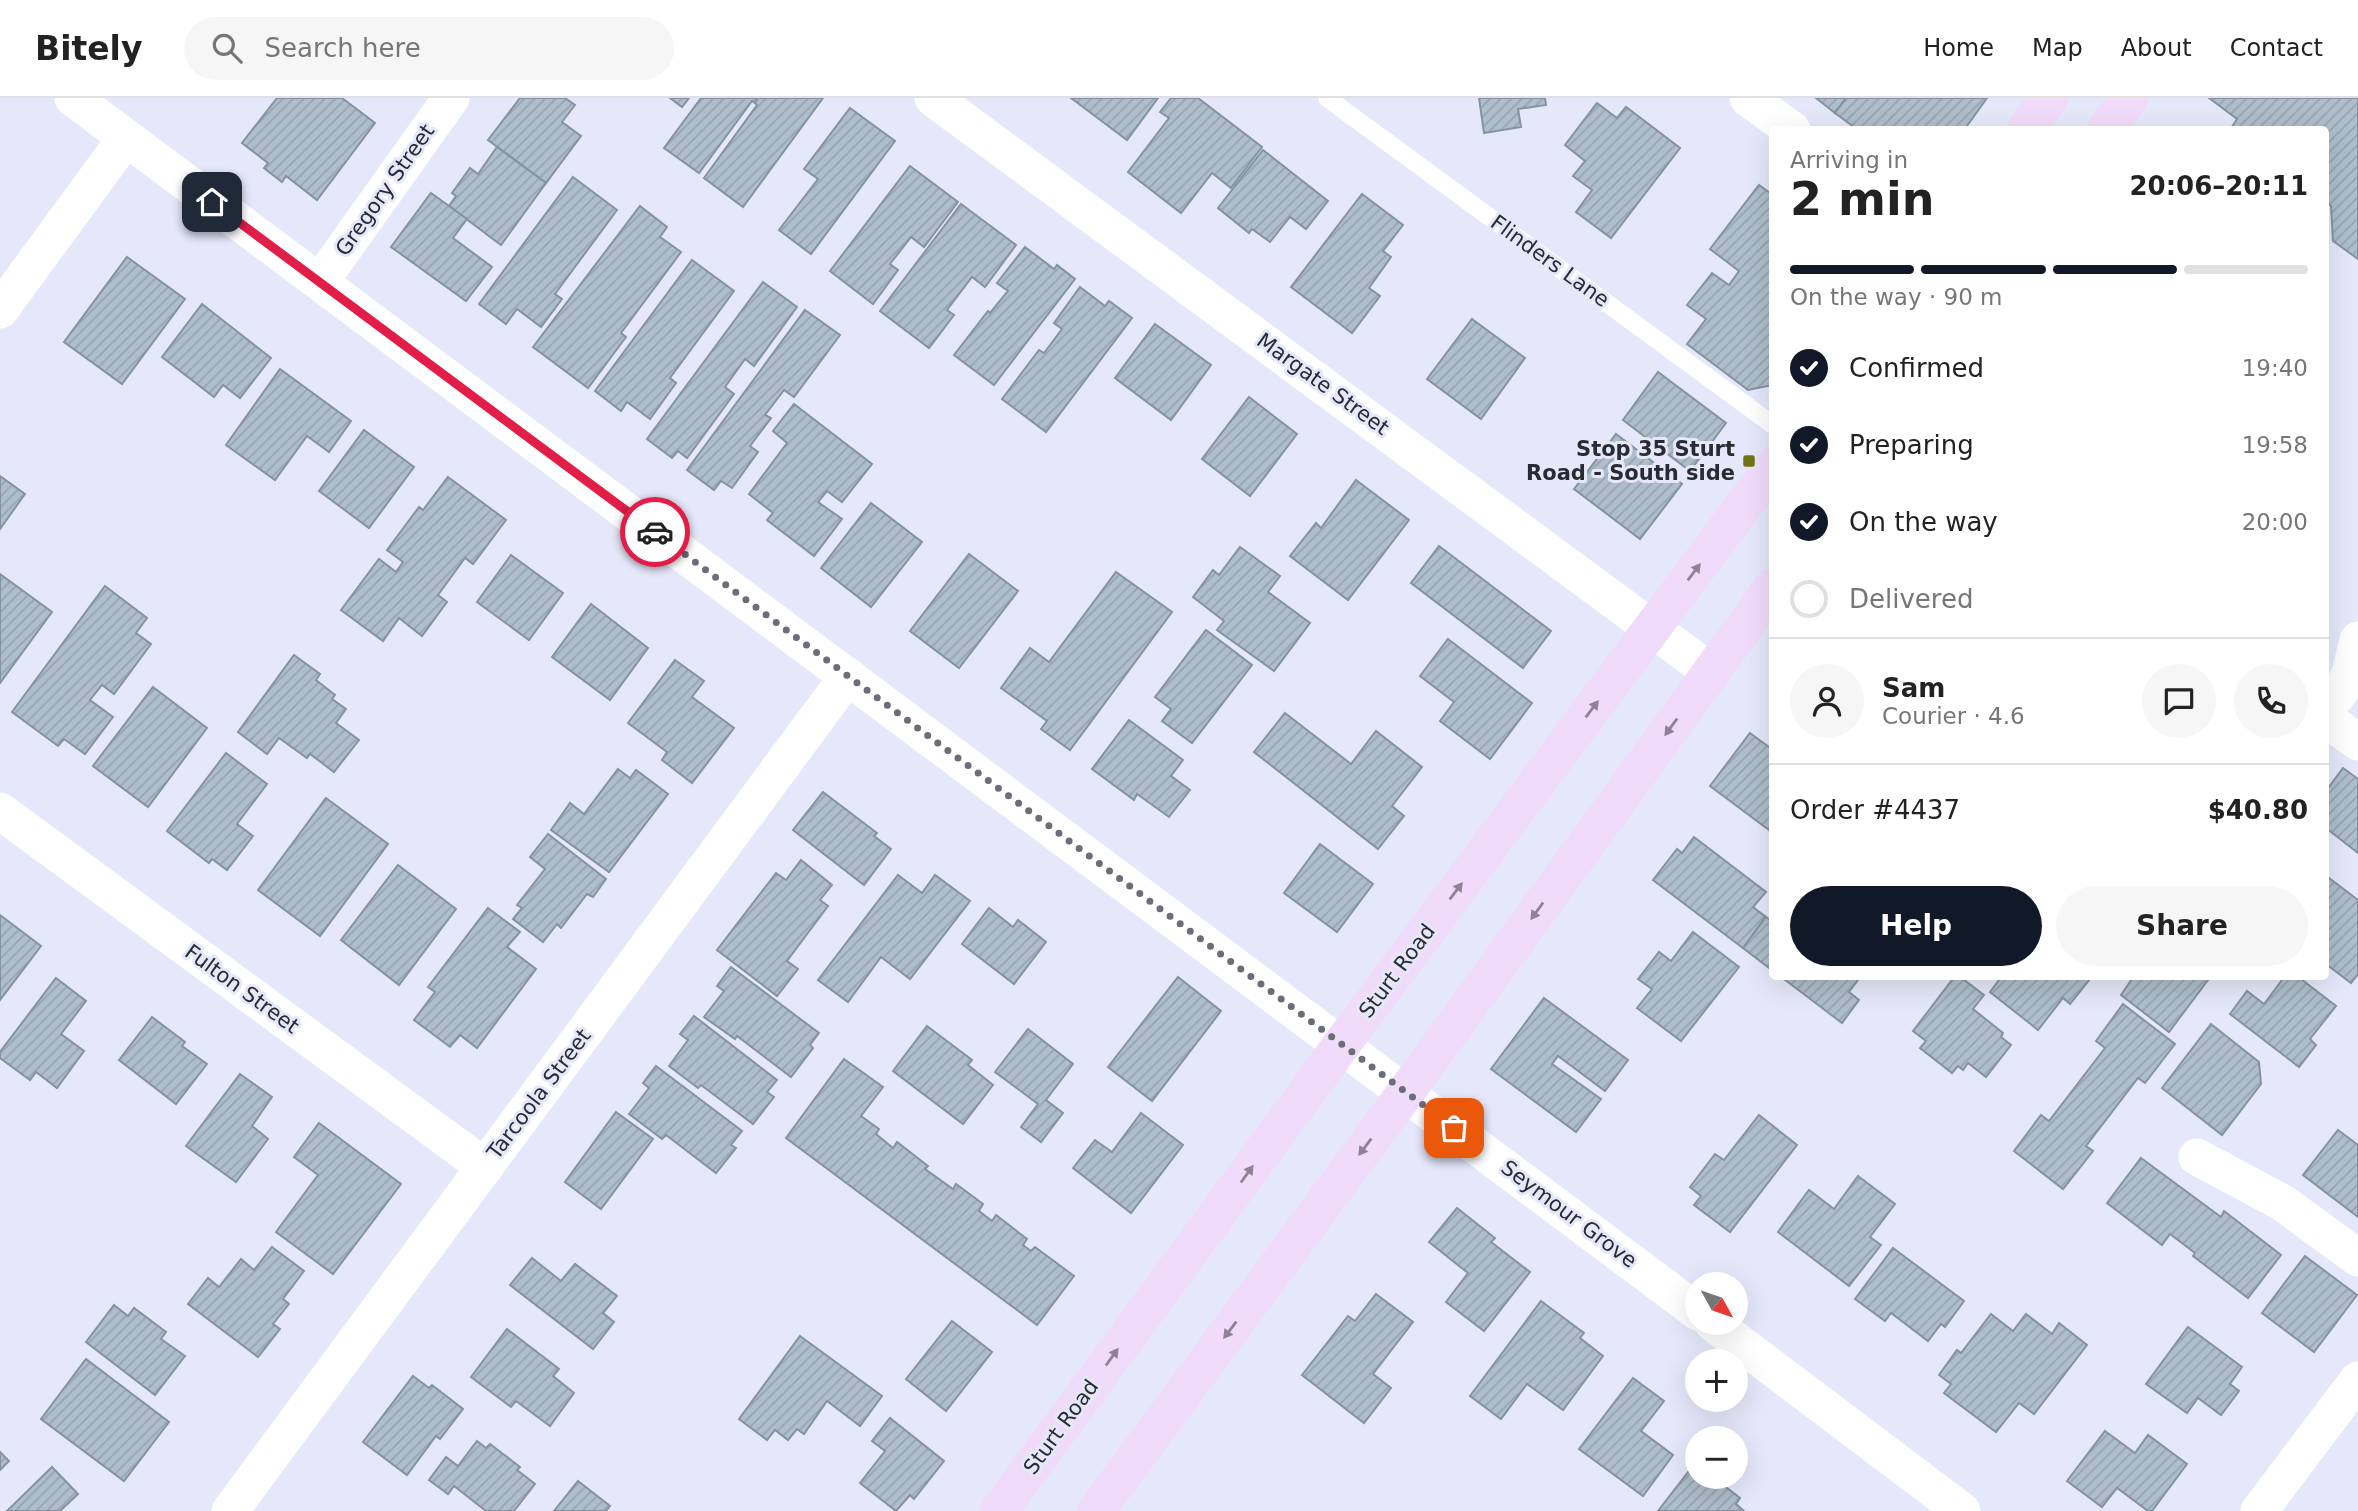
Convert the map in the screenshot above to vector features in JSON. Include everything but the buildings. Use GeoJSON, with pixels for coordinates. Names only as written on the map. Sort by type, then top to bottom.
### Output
{"type":"FeatureCollection","features":[{"type":"Feature","properties":{"kind":"main road"},"geometry":{"type":"LineString","coordinates":[[2028,126],[2049,98]]}},
{"type":"Feature","properties":{"kind":"main road"},"geometry":{"type":"LineString","coordinates":[[2109,126],[2129,98]]}},
{"type":"Feature","properties":{"kind":"main road","name":"Sturt Road"},"geometry":{"type":"LineString","coordinates":[[999,1511],[1342,1044],[1769,471]]}},
{"type":"Feature","properties":{"kind":"main road"},"geometry":{"type":"LineString","coordinates":[[1096,1511],[1406,1092],[1769,592]]}},
{"type":"Feature","properties":{"kind":"street","name":"Seymour Grove"},"geometry":{"type":"LineString","coordinates":[[73,98],[1685,1302]]}},
{"type":"Feature","properties":{"kind":"street","name":"Gregory Street"},"geometry":{"type":"LineString","coordinates":[[320,282],[451,98]]}},
{"type":"Feature","properties":{"kind":"street","name":"Margate Street"},"geometry":{"type":"LineString","coordinates":[[933,98],[1711,671]]}},
{"type":"Feature","properties":{"kind":"street"},"geometry":{"type":"LineString","coordinates":[[1748,98],[1786,126]]}},
{"type":"Feature","properties":{"kind":"street"},"geometry":{"type":"LineString","coordinates":[[0,310],[127,138]]}},
{"type":"Feature","properties":{"kind":"street"},"geometry":{"type":"LineString","coordinates":[[2329,705],[2350,674],[2358,640]]}},
{"type":"Feature","properties":{"kind":"street","name":"Tarcoola Street"},"geometry":{"type":"LineString","coordinates":[[230,1511],[848,676]]}},
{"type":"Feature","properties":{"kind":"street"},"geometry":{"type":"LineString","coordinates":[[2329,721],[2358,742]]}},
{"type":"Feature","properties":{"kind":"street","name":"Fulton Street"},"geometry":{"type":"LineString","coordinates":[[0,811],[485,1167]]}},
{"type":"Feature","properties":{"kind":"street"},"geometry":{"type":"LineString","coordinates":[[2197,1157],[2283,1203],[2358,1258]]}},
{"type":"Feature","properties":{"kind":"street"},"geometry":{"type":"LineString","coordinates":[[1729,1335],[1962,1511]]}},
{"type":"Feature","properties":{"kind":"street"},"geometry":{"type":"LineString","coordinates":[[2259,1511],[2358,1380]]}},
{"type":"Feature","properties":{"kind":"lane","name":"Flinders Lane"},"geometry":{"type":"LineString","coordinates":[[1327,98],[1769,422]]}},
{"type":"Feature","properties":{"kind":"way so far"},"geometry":{"type":"LineString","coordinates":[[655,532],[1454,1128]]}},
{"type":"Feature","properties":{"kind":"place","name":"Stop 35 Sturt Road - South side"},"geometry":{"type":"Point","coordinates":[1749,461]}},
{"type":"Feature","properties":{"kind":"route"},"geometry":{"type":"LineString","coordinates":[[212,202],[655,532]]}}]}
